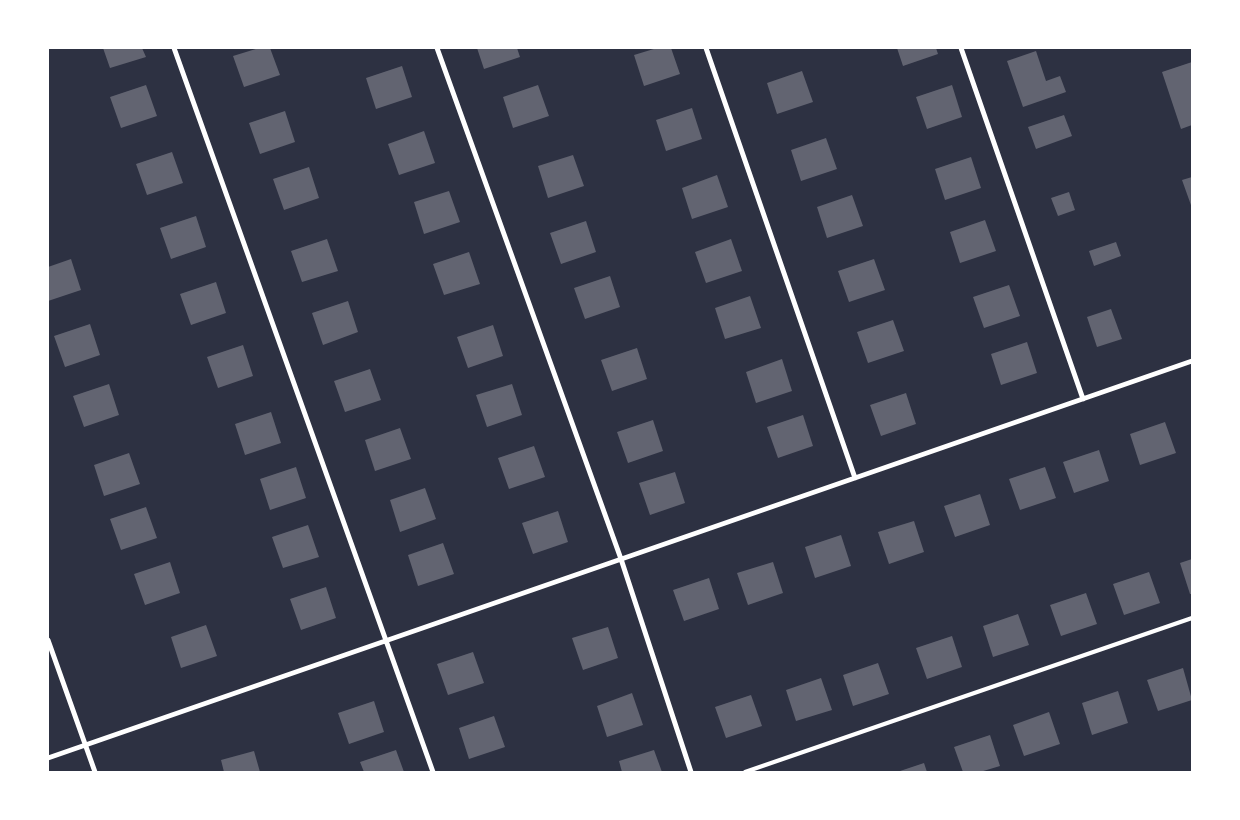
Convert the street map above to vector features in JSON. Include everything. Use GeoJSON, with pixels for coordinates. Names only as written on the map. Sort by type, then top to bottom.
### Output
{"type":"FeatureCollection","features":[{"type":"Feature","properties":{"kind":"street"},"geometry":{"type":"LineString","coordinates":[[174,48],[433,772]]}},
{"type":"Feature","properties":{"kind":"street"},"geometry":{"type":"LineString","coordinates":[[437,48],[621,559],[690,772]]}},
{"type":"Feature","properties":{"kind":"street"},"geometry":{"type":"LineString","coordinates":[[706,48],[855,478]]}},
{"type":"Feature","properties":{"kind":"street"},"geometry":{"type":"LineString","coordinates":[[961,48],[1083,399]]}},
{"type":"Feature","properties":{"kind":"street"},"geometry":{"type":"LineString","coordinates":[[48,758],[1192,361]]}},
{"type":"Feature","properties":{"kind":"street"},"geometry":{"type":"LineString","coordinates":[[48,640],[95,772]]}},
{"type":"Feature","properties":{"kind":"lane"},"geometry":{"type":"LineString","coordinates":[[745,772],[1192,618]]}},
{"type":"Feature","properties":{"kind":"building"},"geometry":{"type":"Polygon","coordinates":[[[103,48],[142,48],[146,57],[110,68],[103,48]]]}},
{"type":"Feature","properties":{"kind":"building"},"geometry":{"type":"Polygon","coordinates":[[[259,48],[270,48],[280,75],[244,87],[233,56],[259,48]]]}},
{"type":"Feature","properties":{"kind":"building"},"geometry":{"type":"Polygon","coordinates":[[[477,48],[517,48],[520,57],[484,69],[477,48]]]}},
{"type":"Feature","properties":{"kind":"building"},"geometry":{"type":"Polygon","coordinates":[[[657,48],[671,48],[680,74],[644,86],[634,55],[657,48]]]}},
{"type":"Feature","properties":{"kind":"building"},"geometry":{"type":"Polygon","coordinates":[[[897,48],[936,48],[938,54],[903,66],[897,48]]]}},
{"type":"Feature","properties":{"kind":"building"},"geometry":{"type":"Polygon","coordinates":[[[1036,51],[1046,81],[1060,76],[1066,92],[1023,107],[1007,61],[1036,51]]]}},
{"type":"Feature","properties":{"kind":"building"},"geometry":{"type":"Polygon","coordinates":[[[1192,62],[1192,125],[1181,129],[1162,72],[1192,62]]]}},
{"type":"Feature","properties":{"kind":"building"},"geometry":{"type":"Polygon","coordinates":[[[402,66],[412,97],[376,109],[366,78],[402,66]]]}},
{"type":"Feature","properties":{"kind":"building"},"geometry":{"type":"Polygon","coordinates":[[[802,71],[813,102],[777,114],[767,83],[802,71]]]}},
{"type":"Feature","properties":{"kind":"building"},"geometry":{"type":"Polygon","coordinates":[[[146,85],[157,116],[121,128],[110,97],[146,85]]]}},
{"type":"Feature","properties":{"kind":"building"},"geometry":{"type":"Polygon","coordinates":[[[538,85],[549,116],[513,128],[503,97],[538,85]]]}},
{"type":"Feature","properties":{"kind":"building"},"geometry":{"type":"Polygon","coordinates":[[[952,85],[962,117],[927,129],[916,97],[952,85]]]}},
{"type":"Feature","properties":{"kind":"building"},"geometry":{"type":"Polygon","coordinates":[[[692,108],[702,139],[666,151],[656,120],[692,108]]]}},
{"type":"Feature","properties":{"kind":"building"},"geometry":{"type":"Polygon","coordinates":[[[285,111],[295,142],[260,154],[249,123],[285,111]]]}},
{"type":"Feature","properties":{"kind":"building"},"geometry":{"type":"Polygon","coordinates":[[[1064,115],[1072,136],[1036,149],[1028,127],[1064,115]]]}},
{"type":"Feature","properties":{"kind":"building"},"geometry":{"type":"Polygon","coordinates":[[[424,131],[435,163],[399,175],[388,144],[424,131]]]}},
{"type":"Feature","properties":{"kind":"building"},"geometry":{"type":"Polygon","coordinates":[[[826,138],[837,169],[801,181],[791,150],[826,138]]]}},
{"type":"Feature","properties":{"kind":"building"},"geometry":{"type":"Polygon","coordinates":[[[172,152],[183,183],[147,195],[136,164],[172,152]]]}},
{"type":"Feature","properties":{"kind":"building"},"geometry":{"type":"Polygon","coordinates":[[[573,155],[584,186],[548,198],[538,166],[573,155]]]}},
{"type":"Feature","properties":{"kind":"building"},"geometry":{"type":"Polygon","coordinates":[[[971,157],[981,188],[945,200],[935,169],[971,157]]]}},
{"type":"Feature","properties":{"kind":"building"},"geometry":{"type":"Polygon","coordinates":[[[309,167],[319,198],[284,210],[273,179],[309,167]]]}},
{"type":"Feature","properties":{"kind":"building"},"geometry":{"type":"Polygon","coordinates":[[[717,175],[728,207],[692,219],[682,188],[717,175]]]}},
{"type":"Feature","properties":{"kind":"building"},"geometry":{"type":"Polygon","coordinates":[[[1192,177],[1192,208],[1182,180],[1192,177]]]}},
{"type":"Feature","properties":{"kind":"building"},"geometry":{"type":"Polygon","coordinates":[[[449,191],[460,222],[424,234],[414,202],[449,191]]]}},
{"type":"Feature","properties":{"kind":"building"},"geometry":{"type":"Polygon","coordinates":[[[1069,192],[1075,210],[1058,216],[1051,198],[1069,192]]]}},
{"type":"Feature","properties":{"kind":"building"},"geometry":{"type":"Polygon","coordinates":[[[852,195],[863,226],[827,238],[817,207],[852,195]]]}},
{"type":"Feature","properties":{"kind":"building"},"geometry":{"type":"Polygon","coordinates":[[[196,216],[206,247],[171,259],[160,228],[196,216]]]}},
{"type":"Feature","properties":{"kind":"building"},"geometry":{"type":"Polygon","coordinates":[[[985,220],[996,251],[960,263],[950,232],[985,220]]]}},
{"type":"Feature","properties":{"kind":"building"},"geometry":{"type":"Polygon","coordinates":[[[586,221],[596,252],[561,264],[550,233],[586,221]]]}},
{"type":"Feature","properties":{"kind":"building"},"geometry":{"type":"Polygon","coordinates":[[[327,239],[338,271],[302,282],[291,251],[327,239]]]}},
{"type":"Feature","properties":{"kind":"building"},"geometry":{"type":"Polygon","coordinates":[[[731,239],[742,271],[706,283],[695,252],[731,239]]]}},
{"type":"Feature","properties":{"kind":"building"},"geometry":{"type":"Polygon","coordinates":[[[1116,242],[1121,256],[1094,266],[1089,251],[1116,242]]]}},
{"type":"Feature","properties":{"kind":"building"},"geometry":{"type":"Polygon","coordinates":[[[469,252],[480,284],[444,295],[433,264],[469,252]]]}},
{"type":"Feature","properties":{"kind":"building"},"geometry":{"type":"Polygon","coordinates":[[[71,259],[81,290],[48,301],[48,267],[71,259]]]}},
{"type":"Feature","properties":{"kind":"building"},"geometry":{"type":"Polygon","coordinates":[[[874,259],[885,290],[849,302],[838,271],[874,259]]]}},
{"type":"Feature","properties":{"kind":"building"},"geometry":{"type":"Polygon","coordinates":[[[610,276],[620,307],[585,319],[574,288],[610,276]]]}},
{"type":"Feature","properties":{"kind":"building"},"geometry":{"type":"Polygon","coordinates":[[[216,282],[226,313],[191,325],[180,294],[216,282]]]}},
{"type":"Feature","properties":{"kind":"building"},"geometry":{"type":"Polygon","coordinates":[[[1009,285],[1020,316],[984,328],[973,297],[1009,285]]]}},
{"type":"Feature","properties":{"kind":"building"},"geometry":{"type":"Polygon","coordinates":[[[750,296],[761,328],[725,339],[715,308],[750,296]]]}},
{"type":"Feature","properties":{"kind":"building"},"geometry":{"type":"Polygon","coordinates":[[[348,301],[358,332],[323,345],[312,313],[348,301]]]}},
{"type":"Feature","properties":{"kind":"building"},"geometry":{"type":"Polygon","coordinates":[[[1111,309],[1122,339],[1097,347],[1087,317],[1111,309]]]}},
{"type":"Feature","properties":{"kind":"building"},"geometry":{"type":"Polygon","coordinates":[[[893,320],[904,351],[868,363],[857,332],[893,320]]]}},
{"type":"Feature","properties":{"kind":"building"},"geometry":{"type":"Polygon","coordinates":[[[90,324],[100,355],[65,367],[54,336],[90,324]]]}},
{"type":"Feature","properties":{"kind":"building"},"geometry":{"type":"Polygon","coordinates":[[[493,325],[503,356],[468,368],[457,337],[493,325]]]}},
{"type":"Feature","properties":{"kind":"building"},"geometry":{"type":"Polygon","coordinates":[[[1027,342],[1037,373],[1001,385],[991,354],[1027,342]]]}},
{"type":"Feature","properties":{"kind":"building"},"geometry":{"type":"Polygon","coordinates":[[[243,345],[253,376],[218,388],[207,357],[243,345]]]}},
{"type":"Feature","properties":{"kind":"building"},"geometry":{"type":"Polygon","coordinates":[[[637,348],[647,379],[612,391],[601,360],[637,348]]]}},
{"type":"Feature","properties":{"kind":"building"},"geometry":{"type":"Polygon","coordinates":[[[782,359],[792,391],[756,403],[746,372],[782,359]]]}},
{"type":"Feature","properties":{"kind":"building"},"geometry":{"type":"Polygon","coordinates":[[[370,369],[381,400],[345,412],[334,381],[370,369]]]}},
{"type":"Feature","properties":{"kind":"building"},"geometry":{"type":"Polygon","coordinates":[[[109,384],[119,415],[84,427],[73,396],[109,384]]]}},
{"type":"Feature","properties":{"kind":"building"},"geometry":{"type":"Polygon","coordinates":[[[512,384],[522,415],[487,427],[476,395],[512,384]]]}},
{"type":"Feature","properties":{"kind":"building"},"geometry":{"type":"Polygon","coordinates":[[[906,393],[916,424],[881,436],[870,405],[906,393]]]}},
{"type":"Feature","properties":{"kind":"building"},"geometry":{"type":"Polygon","coordinates":[[[271,412],[281,443],[245,455],[235,424],[271,412]]]}},
{"type":"Feature","properties":{"kind":"building"},"geometry":{"type":"Polygon","coordinates":[[[803,415],[813,446],[778,458],[767,427],[803,415]]]}},
{"type":"Feature","properties":{"kind":"building"},"geometry":{"type":"Polygon","coordinates":[[[653,420],[663,451],[628,463],[617,432],[653,420]]]}},
{"type":"Feature","properties":{"kind":"building"},"geometry":{"type":"Polygon","coordinates":[[[1165,422],[1176,453],[1140,465],[1130,434],[1165,422]]]}},
{"type":"Feature","properties":{"kind":"building"},"geometry":{"type":"Polygon","coordinates":[[[400,428],[411,459],[375,471],[365,440],[400,428]]]}},
{"type":"Feature","properties":{"kind":"building"},"geometry":{"type":"Polygon","coordinates":[[[534,446],[545,477],[509,489],[498,458],[534,446]]]}},
{"type":"Feature","properties":{"kind":"building"},"geometry":{"type":"Polygon","coordinates":[[[1099,450],[1109,481],[1074,493],[1063,462],[1099,450]]]}},
{"type":"Feature","properties":{"kind":"building"},"geometry":{"type":"Polygon","coordinates":[[[129,453],[140,484],[104,496],[94,465],[129,453]]]}},
{"type":"Feature","properties":{"kind":"building"},"geometry":{"type":"Polygon","coordinates":[[[296,467],[306,498],[270,510],[260,479],[296,467]]]}},
{"type":"Feature","properties":{"kind":"building"},"geometry":{"type":"Polygon","coordinates":[[[1045,467],[1056,498],[1020,510],[1009,479],[1045,467]]]}},
{"type":"Feature","properties":{"kind":"building"},"geometry":{"type":"Polygon","coordinates":[[[675,472],[685,503],[650,515],[639,483],[675,472]]]}},
{"type":"Feature","properties":{"kind":"building"},"geometry":{"type":"Polygon","coordinates":[[[425,488],[436,519],[400,532],[390,500],[425,488]]]}},
{"type":"Feature","properties":{"kind":"building"},"geometry":{"type":"Polygon","coordinates":[[[980,494],[990,525],[955,537],[944,506],[980,494]]]}},
{"type":"Feature","properties":{"kind":"building"},"geometry":{"type":"Polygon","coordinates":[[[146,507],[157,538],[121,550],[110,519],[146,507]]]}},
{"type":"Feature","properties":{"kind":"building"},"geometry":{"type":"Polygon","coordinates":[[[558,511],[568,542],[533,554],[522,523],[558,511]]]}},
{"type":"Feature","properties":{"kind":"building"},"geometry":{"type":"Polygon","coordinates":[[[914,521],[924,552],[889,564],[878,532],[914,521]]]}},
{"type":"Feature","properties":{"kind":"building"},"geometry":{"type":"Polygon","coordinates":[[[308,525],[319,557],[283,568],[272,537],[308,525]]]}},
{"type":"Feature","properties":{"kind":"building"},"geometry":{"type":"Polygon","coordinates":[[[841,535],[851,566],[815,578],[805,547],[841,535]]]}},
{"type":"Feature","properties":{"kind":"building"},"geometry":{"type":"Polygon","coordinates":[[[443,543],[454,574],[418,586],[408,555],[443,543]]]}},
{"type":"Feature","properties":{"kind":"building"},"geometry":{"type":"Polygon","coordinates":[[[1192,559],[1192,594],[1190,594],[1180,563],[1192,559]]]}},
{"type":"Feature","properties":{"kind":"building"},"geometry":{"type":"Polygon","coordinates":[[[170,562],[180,593],[145,605],[134,574],[170,562]]]}},
{"type":"Feature","properties":{"kind":"building"},"geometry":{"type":"Polygon","coordinates":[[[773,562],[783,593],[748,605],[737,573],[773,562]]]}},
{"type":"Feature","properties":{"kind":"building"},"geometry":{"type":"Polygon","coordinates":[[[1149,572],[1160,603],[1124,615],[1113,584],[1149,572]]]}},
{"type":"Feature","properties":{"kind":"building"},"geometry":{"type":"Polygon","coordinates":[[[709,578],[719,609],[684,621],[673,590],[709,578]]]}},
{"type":"Feature","properties":{"kind":"building"},"geometry":{"type":"Polygon","coordinates":[[[326,587],[336,618],[301,630],[290,599],[326,587]]]}},
{"type":"Feature","properties":{"kind":"building"},"geometry":{"type":"Polygon","coordinates":[[[1086,593],[1097,624],[1061,636],[1050,605],[1086,593]]]}},
{"type":"Feature","properties":{"kind":"building"},"geometry":{"type":"Polygon","coordinates":[[[1018,614],[1029,645],[993,657],[983,626],[1018,614]]]}},
{"type":"Feature","properties":{"kind":"building"},"geometry":{"type":"Polygon","coordinates":[[[206,625],[217,656],[181,668],[171,637],[206,625]]]}},
{"type":"Feature","properties":{"kind":"building"},"geometry":{"type":"Polygon","coordinates":[[[608,627],[618,658],[583,670],[572,638],[608,627]]]}},
{"type":"Feature","properties":{"kind":"building"},"geometry":{"type":"Polygon","coordinates":[[[952,636],[962,667],[927,679],[916,648],[952,636]]]}},
{"type":"Feature","properties":{"kind":"building"},"geometry":{"type":"Polygon","coordinates":[[[473,652],[484,683],[448,695],[437,664],[473,652]]]}},
{"type":"Feature","properties":{"kind":"building"},"geometry":{"type":"Polygon","coordinates":[[[878,663],[889,694],[853,706],[843,675],[878,663]]]}},
{"type":"Feature","properties":{"kind":"building"},"geometry":{"type":"Polygon","coordinates":[[[1183,668],[1192,700],[1158,711],[1147,680],[1183,668]]]}},
{"type":"Feature","properties":{"kind":"building"},"geometry":{"type":"Polygon","coordinates":[[[821,678],[832,710],[796,721],[786,690],[821,678]]]}},
{"type":"Feature","properties":{"kind":"building"},"geometry":{"type":"Polygon","coordinates":[[[1118,691],[1128,723],[1092,735],[1082,703],[1118,691]]]}},
{"type":"Feature","properties":{"kind":"building"},"geometry":{"type":"Polygon","coordinates":[[[632,693],[643,725],[607,737],[597,706],[632,693]]]}},
{"type":"Feature","properties":{"kind":"building"},"geometry":{"type":"Polygon","coordinates":[[[751,695],[762,726],[726,738],[715,707],[751,695]]]}},
{"type":"Feature","properties":{"kind":"building"},"geometry":{"type":"Polygon","coordinates":[[[374,701],[384,732],[349,744],[338,713],[374,701]]]}},
{"type":"Feature","properties":{"kind":"building"},"geometry":{"type":"Polygon","coordinates":[[[1049,712],[1060,744],[1024,756],[1013,725],[1049,712]]]}},
{"type":"Feature","properties":{"kind":"building"},"geometry":{"type":"Polygon","coordinates":[[[494,716],[505,747],[469,759],[459,728],[494,716]]]}},
{"type":"Feature","properties":{"kind":"building"},"geometry":{"type":"Polygon","coordinates":[[[990,735],[1000,766],[980,772],[963,772],[954,747],[990,735]]]}},
{"type":"Feature","properties":{"kind":"building"},"geometry":{"type":"Polygon","coordinates":[[[396,750],[404,772],[364,772],[360,762],[396,750]]]}},
{"type":"Feature","properties":{"kind":"building"},"geometry":{"type":"Polygon","coordinates":[[[654,750],[662,772],[622,772],[619,761],[654,750]]]}},
{"type":"Feature","properties":{"kind":"building"},"geometry":{"type":"Polygon","coordinates":[[[254,751],[260,772],[224,772],[221,760],[254,751]]]}},
{"type":"Feature","properties":{"kind":"building"},"geometry":{"type":"Polygon","coordinates":[[[924,763],[927,772],[897,772],[924,763]]]}}]}
